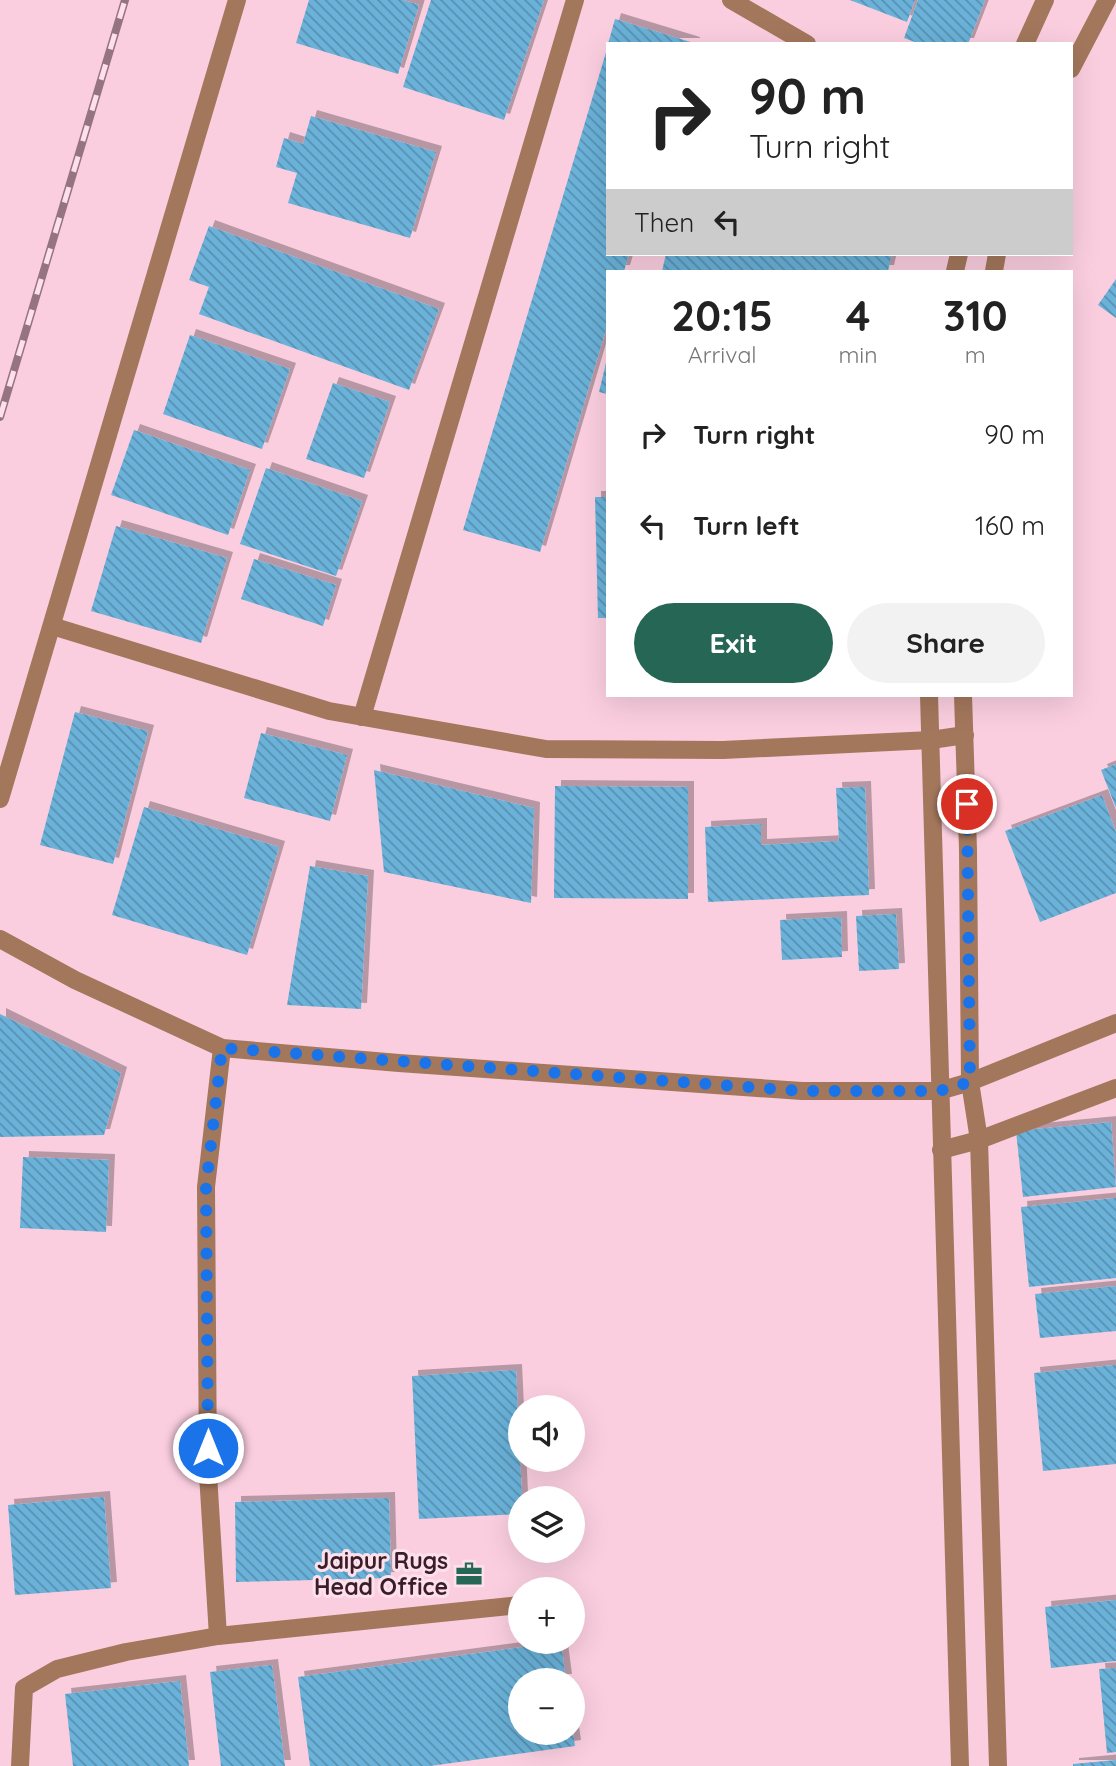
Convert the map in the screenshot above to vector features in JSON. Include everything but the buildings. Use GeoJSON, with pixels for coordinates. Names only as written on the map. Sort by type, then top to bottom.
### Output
{"type":"FeatureCollection","features":[{"type":"Feature","properties":{"kind":"street"},"geometry":{"type":"LineString","coordinates":[[0,799],[237,0]]}},
{"type":"Feature","properties":{"kind":"street"},"geometry":{"type":"LineString","coordinates":[[362,717],[575,0]]}},
{"type":"Feature","properties":{"kind":"street"},"geometry":{"type":"LineString","coordinates":[[731,0],[804,42]]}},
{"type":"Feature","properties":{"kind":"street"},"geometry":{"type":"LineString","coordinates":[[1026,42],[1045,0]]}},
{"type":"Feature","properties":{"kind":"street"},"geometry":{"type":"LineString","coordinates":[[1073,65],[1107,0]]}},
{"type":"Feature","properties":{"kind":"street"},"geometry":{"type":"LineString","coordinates":[[52,626],[329,711],[546,749],[723,750],[930,740],[965,735]]}},
{"type":"Feature","properties":{"kind":"street"},"geometry":{"type":"LineString","coordinates":[[929,697],[960,1766]]}},
{"type":"Feature","properties":{"kind":"street"},"geometry":{"type":"LineString","coordinates":[[963,697],[970,1082],[979,1140],[998,1766]]}},
{"type":"Feature","properties":{"kind":"street"},"geometry":{"type":"LineString","coordinates":[[0,939],[75,980],[222,1048],[802,1091],[939,1091],[970,1082],[1116,1023]]}},
{"type":"Feature","properties":{"kind":"street"},"geometry":{"type":"LineString","coordinates":[[218,1636],[208,1474],[206,1187],[222,1048]]}},
{"type":"Feature","properties":{"kind":"street"},"geometry":{"type":"LineString","coordinates":[[941,1150],[979,1140],[1116,1088]]}},
{"type":"Feature","properties":{"kind":"street"},"geometry":{"type":"LineString","coordinates":[[20,1766],[24,1688],[57,1669],[126,1652],[218,1636],[508,1606]]}},
{"type":"Feature","properties":{"kind":"railway"},"geometry":{"type":"LineString","coordinates":[[0,417],[125,0]]}},
{"type":"Feature","properties":{"kind":"place","name":"Jaipur Rugs Head Office"},"geometry":{"type":"Point","coordinates":[469,1574]}},
{"type":"Feature","properties":{"kind":"route"},"geometry":{"type":"LineString","coordinates":[[208,1448],[206,1187],[222,1048],[802,1091],[939,1091],[970,1082],[967,804]]}}]}
